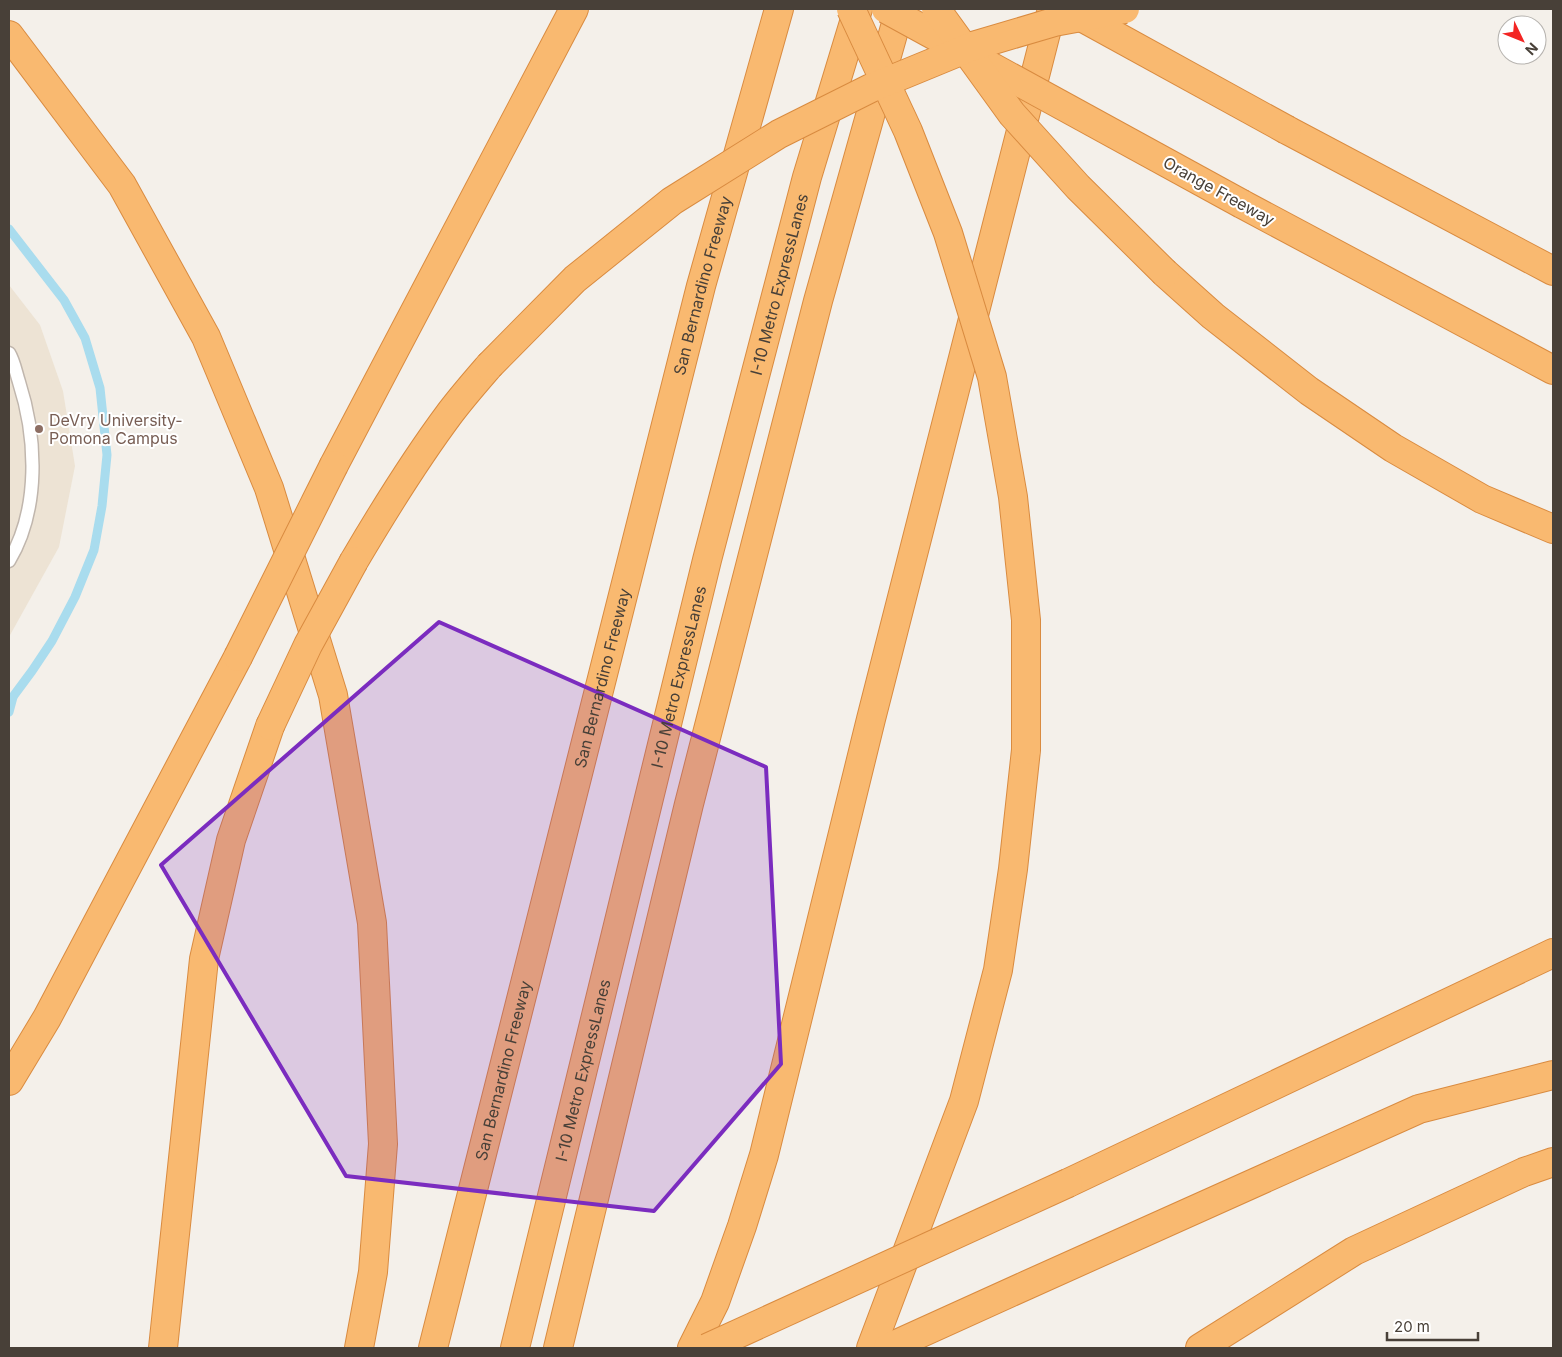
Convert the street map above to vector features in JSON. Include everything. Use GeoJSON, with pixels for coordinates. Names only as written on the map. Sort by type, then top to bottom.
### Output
{"type":"FeatureCollection","features":[{"type":"Feature","properties":{"kind":"highway"},"geometry":{"type":"LineString","coordinates":[[9,1081],[47,1018],[238,657],[334,465],[574,9]]}},
{"type":"Feature","properties":{"kind":"highway","name":"San Bernardino Freeway"},"geometry":{"type":"LineString","coordinates":[[433,1348],[698,296],[779,9]]}},
{"type":"Feature","properties":{"kind":"highway"},"geometry":{"type":"LineString","coordinates":[[851,9],[908,131],[948,233],[992,377],[1013,497],[1026,620],[1026,750],[1013,869],[998,970],[964,1101],[871,1348]]}},
{"type":"Feature","properties":{"kind":"highway","name":"I-10 Metro ExpressLanes"},"geometry":{"type":"LineString","coordinates":[[515,1348],[707,560],[807,176],[858,9]]}},
{"type":"Feature","properties":{"kind":"highway","name":"Orange Freeway"},"geometry":{"type":"LineString","coordinates":[[886,9],[1242,204],[1553,370]]}},
{"type":"Feature","properties":{"kind":"highway"},"geometry":{"type":"LineString","coordinates":[[558,1348],[689,804],[810,330],[900,9]]}},
{"type":"Feature","properties":{"kind":"highway"},"geometry":{"type":"LineString","coordinates":[[936,9],[1012,114],[1078,187],[1165,273],[1213,316],[1309,391],[1393,448],[1482,498],[1553,529]]}},
{"type":"Feature","properties":{"kind":"highway"},"geometry":{"type":"LineString","coordinates":[[692,1348],[715,1302],[742,1226],[764,1155],[871,719],[1052,9]]}},
{"type":"Feature","properties":{"kind":"highway"},"geometry":{"type":"LineString","coordinates":[[1066,9],[1287,130],[1553,271]]}},
{"type":"Feature","properties":{"kind":"highway"},"geometry":{"type":"LineString","coordinates":[[163,1348],[204,959],[231,840],[270,726],[308,645],[383,511],[450,412],[489,366],[575,279],[672,202],[779,134],[871,88],[965,49],[1054,22],[1125,9]]}},
{"type":"Feature","properties":{"kind":"highway"},"geometry":{"type":"LineString","coordinates":[[9,35],[122,185],[206,337],[269,488],[333,695],[372,922],[382,1134],[373,1272],[359,1348]]}},
{"type":"Feature","properties":{"kind":"highway"},"geometry":{"type":"LineString","coordinates":[[707,1348],[1068,1183],[1553,953]]}},
{"type":"Feature","properties":{"kind":"highway"},"geometry":{"type":"LineString","coordinates":[[888,1348],[1420,1109],[1553,1075]]}},
{"type":"Feature","properties":{"kind":"highway"},"geometry":{"type":"LineString","coordinates":[[1200,1348],[1354,1251],[1524,1172],[1553,1162]]}},
{"type":"Feature","properties":{"kind":"highway"},"geometry":{"type":"LineString","coordinates":[[440,1322],[444,1348]]}},
{"type":"Feature","properties":{"kind":"lane"},"geometry":{"type":"LineString","coordinates":[[9,353],[25,399],[34,455],[30,505],[14,552],[9,560]]}},
{"type":"Feature","properties":{"kind":"highlighted area"},"geometry":{"type":"Polygon","coordinates":[[[439,622],[766,767],[781,1064],[654,1211],[346,1176],[161,865],[439,622]]]}},
{"type":"Feature","properties":{"kind":"shaded area","name":"DeVry University- Pomona Campus"},"geometry":{"type":"Polygon","coordinates":[[[9,285],[40,325],[63,391],[75,466],[59,547],[9,637],[9,285]]]}},
{"type":"Feature","properties":{"kind":"waterway"},"geometry":{"type":"LineString","coordinates":[[9,229],[64,300],[85,338],[100,388],[107,455],[102,506],[94,550],[75,597],[52,641],[9,702]]}},
{"type":"Feature","properties":{"kind":"waterway"},"geometry":{"type":"LineString","coordinates":[[9,712],[13,697]]}},
{"type":"Feature","properties":{"kind":"place","name":"DeVry University- Pomona Campus"},"geometry":{"type":"Point","coordinates":[39,429]}}]}
